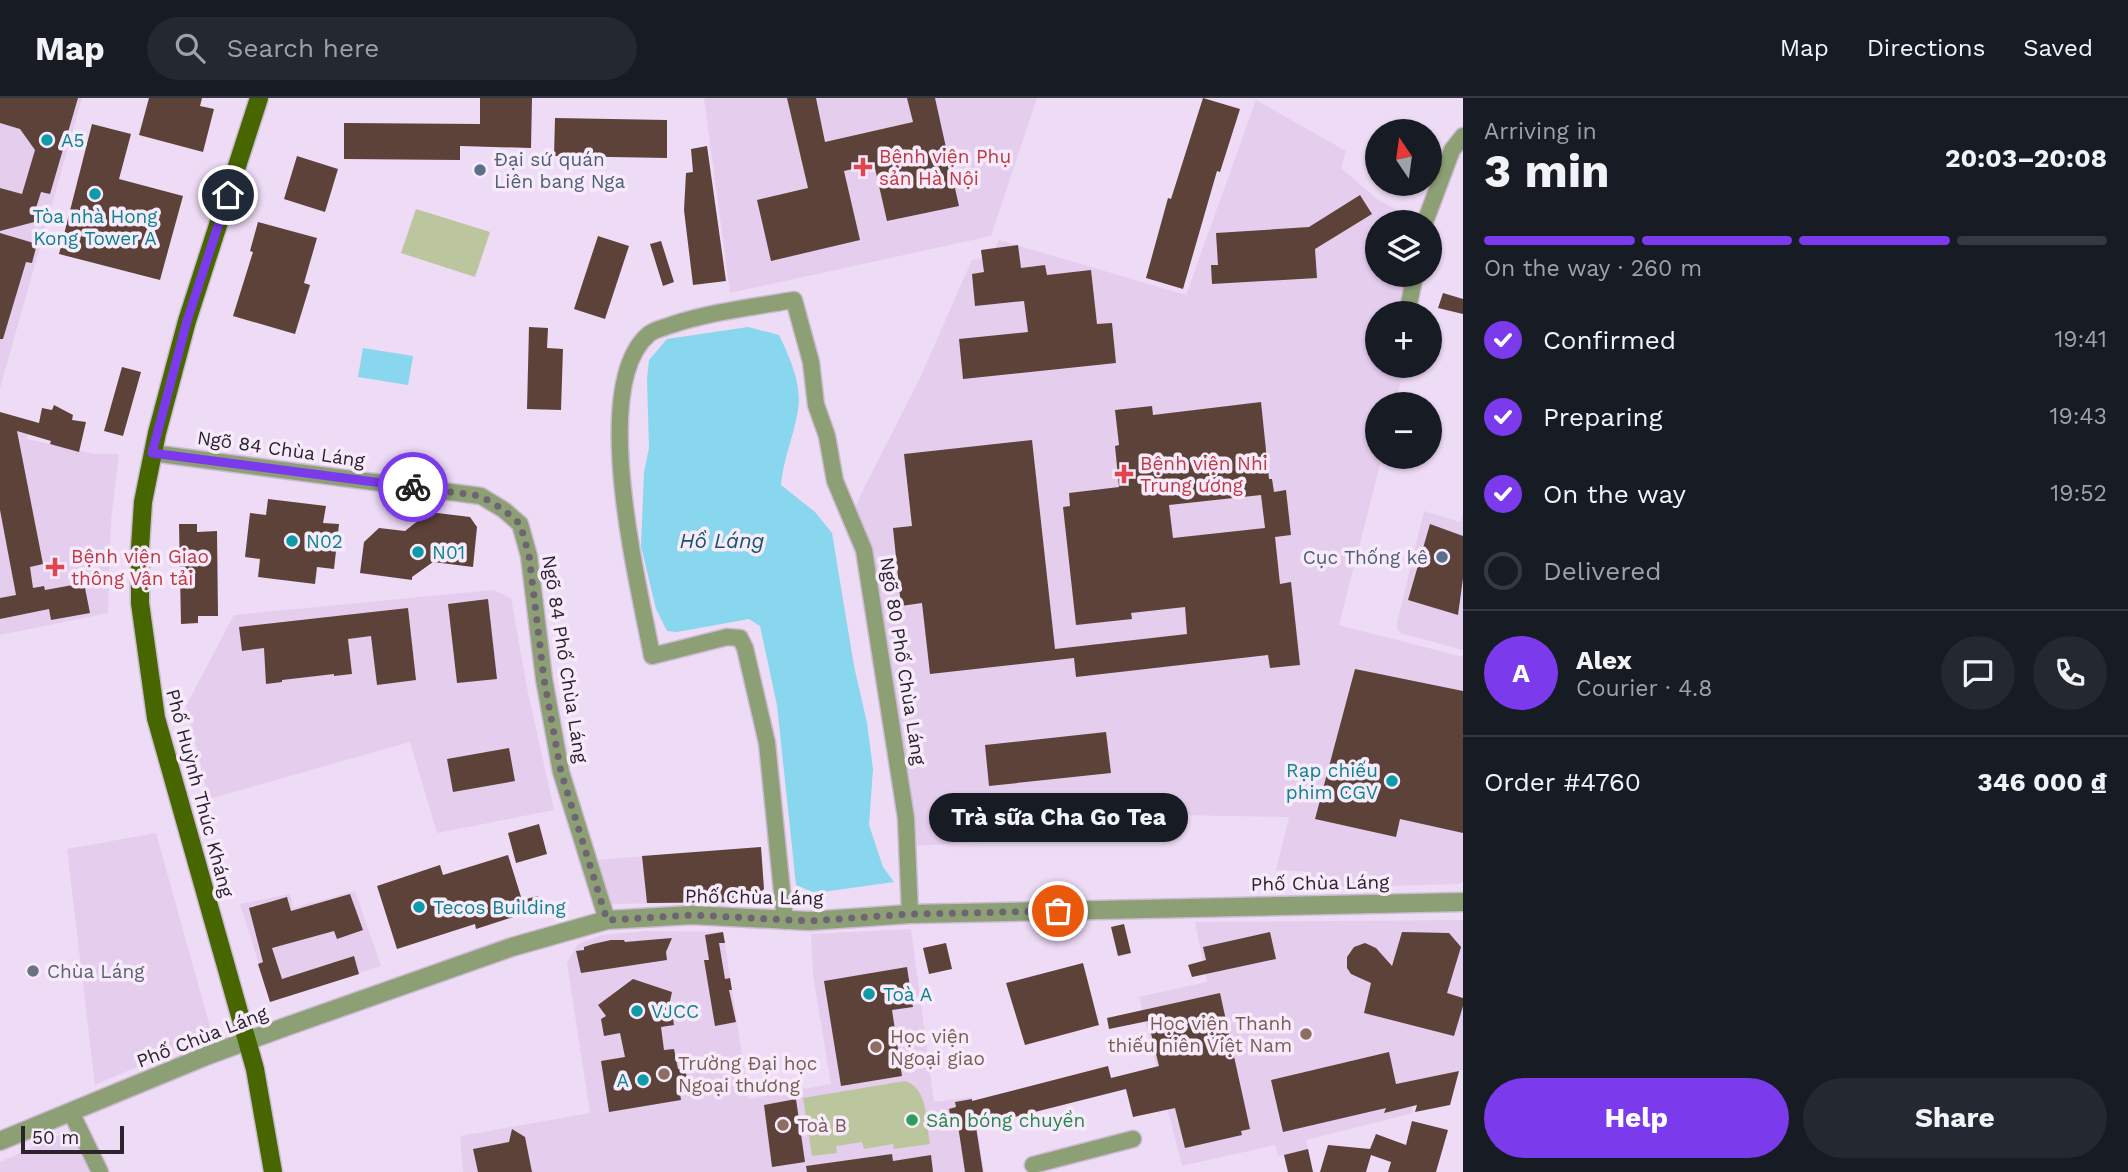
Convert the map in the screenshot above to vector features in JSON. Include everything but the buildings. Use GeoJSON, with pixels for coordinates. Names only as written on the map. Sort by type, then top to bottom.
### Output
{"type":"FeatureCollection","features":[{"type":"Feature","properties":{"kind":"main road","name":"Phố Huỳnh Thúc Kháng"},"geometry":{"type":"LineString","coordinates":[[259,98],[187,321],[152,453],[140,548],[140,603],[156,719],[258,1081],[273,1172]]}},
{"type":"Feature","properties":{"kind":"street"},"geometry":{"type":"LineString","coordinates":[[1430,210],[1452,150],[1463,136]]}},
{"type":"Feature","properties":{"kind":"street","name":"Ngõ 80 Phố Chùa Láng"},"geometry":{"type":"LineString","coordinates":[[785,920],[767,743],[745,648],[740,638],[727,637],[652,656],[632,549],[618,449],[622,391],[632,354],[650,332],[696,317],[794,300],[811,362],[816,405],[827,436],[835,481],[864,550],[906,818],[910,914]]}},
{"type":"Feature","properties":{"kind":"street","name":"Ngõ 84 Chùa Láng"},"geometry":{"type":"LineString","coordinates":[[152,453],[481,496],[520,524]]}},
{"type":"Feature","properties":{"kind":"street","name":"Ngõ 84 Phố Chùa Láng"},"geometry":{"type":"LineString","coordinates":[[520,524],[529,555],[544,679],[561,772],[607,920]]}},
{"type":"Feature","properties":{"kind":"street","name":"Phố Chùa Láng"},"geometry":{"type":"LineString","coordinates":[[0,1141],[247,1041],[512,947],[607,920],[692,915],[810,921],[910,914],[1460,900]]}},
{"type":"Feature","properties":{"kind":"street"},"geometry":{"type":"LineString","coordinates":[[71,1112],[100,1172]]}},
{"type":"Feature","properties":{"kind":"street"},"geometry":{"type":"LineString","coordinates":[[1033,1165],[1133,1139]]}},
{"type":"Feature","properties":{"kind":"shaded area"},"geometry":{"type":"Polygon","coordinates":[[[0,98],[82,98],[0,388],[0,98]]]}},
{"type":"Feature","properties":{"kind":"shaded area","name":"Bệnh viện Phụ sản Hà Nội"},"geometry":{"type":"Polygon","coordinates":[[[704,98],[1037,98],[991,236],[730,293],[704,98]]]}},
{"type":"Feature","properties":{"kind":"shaded area","name":"Bệnh viện Nhi Trung ương"},"geometry":{"type":"Polygon","coordinates":[[[1256,100],[1346,151],[1341,168],[1365,189],[1365,196],[1374,196],[1397,210],[1365,210],[1365,287],[1407,287],[1405,301],[1365,301],[1365,378],[1402,378],[1398,392],[1365,392],[1365,469],[1379,469],[1339,625],[1463,657],[1463,881],[1459,884],[1311,888],[1311,872],[1276,870],[1289,817],[1069,813],[1063,837],[914,846],[868,544],[856,506],[919,380],[972,260],[982,258],[981,250],[995,248],[999,240],[1186,295],[1256,100]]]}},
{"type":"Feature","properties":{"kind":"shaded area","name":"Bệnh viện Giao thông Vận tải"},"geometry":{"type":"Polygon","coordinates":[[[0,412],[31,421],[27,439],[95,454],[119,454],[111,521],[108,613],[0,635],[0,412]]]}},
{"type":"Feature","properties":{"kind":"shaded area"},"geometry":{"type":"Polygon","coordinates":[[[1424,511],[1460,522],[1463,514],[1463,650],[1403,634],[1398,630],[1397,623],[1424,511]]]}},
{"type":"Feature","properties":{"kind":"shaded area"},"geometry":{"type":"Polygon","coordinates":[[[493,590],[511,598],[527,688],[554,810],[437,833],[410,742],[209,799],[186,706],[234,615],[493,590]]]}},
{"type":"Feature","properties":{"kind":"shaded area"},"geometry":{"type":"Polygon","coordinates":[[[156,833],[212,1034],[95,1085],[67,849],[156,833]]]}},
{"type":"Feature","properties":{"kind":"shaded area"},"geometry":{"type":"Polygon","coordinates":[[[761,847],[764,889],[750,902],[606,904],[596,860],[761,847]]]}},
{"type":"Feature","properties":{"kind":"shaded area"},"geometry":{"type":"Polygon","coordinates":[[[355,891],[381,966],[271,1002],[240,904],[290,894],[293,908],[355,891]]]}},
{"type":"Feature","properties":{"kind":"shaded area","name":"Học viện Thanh thiếu niên Việt Nam"},"geometry":{"type":"Polygon","coordinates":[[[1463,920],[1463,1070],[1407,1082],[1413,1113],[1306,1140],[1313,1172],[1288,1172],[1284,1155],[1278,1156],[1275,1145],[1182,1166],[1139,997],[1207,982],[1195,922],[1463,920]]]}},
{"type":"Feature","properties":{"kind":"shaded area"},"geometry":{"type":"Polygon","coordinates":[[[911,929],[934,1102],[972,1097],[984,1172],[463,1172],[460,1136],[590,1113],[567,963],[578,944],[602,935],[646,931],[723,932],[749,1099],[831,1084],[813,975],[811,934],[911,929]]]}},
{"type":"Feature","properties":{"kind":"shaded area"},"geometry":{"type":"Polygon","coordinates":[[[69,1131],[92,1172],[0,1172],[0,1162],[69,1131]]]}},
{"type":"Feature","properties":{"kind":"green space"},"geometry":{"type":"Polygon","coordinates":[[[416,209],[490,232],[475,277],[401,253],[416,209]]]}},
{"type":"Feature","properties":{"kind":"green space"},"geometry":{"type":"Polygon","coordinates":[[[905,1081],[913,1085],[922,1099],[930,1144],[894,1149],[893,1144],[864,1149],[862,1142],[836,1146],[837,1153],[812,1156],[803,1098],[905,1081]]]}},
{"type":"Feature","properties":{"kind":"water","name":"Hồ Láng"},"geometry":{"type":"Polygon","coordinates":[[[748,327],[779,335],[797,381],[798,410],[781,485],[815,512],[832,533],[873,769],[869,825],[883,867],[894,882],[815,893],[796,885],[777,705],[760,626],[749,619],[677,632],[667,631],[656,609],[641,546],[644,472],[649,448],[649,360],[667,339],[748,327]]]}},
{"type":"Feature","properties":{"kind":"water"},"geometry":{"type":"Polygon","coordinates":[[[363,348],[413,356],[408,385],[358,377],[363,348]]]}},
{"type":"Feature","properties":{"kind":"way so far"},"geometry":{"type":"LineString","coordinates":[[413,487],[481,496],[520,524],[529,555],[544,679],[561,772],[607,920],[692,915],[810,921],[910,914],[1058,911]]}},
{"type":"Feature","properties":{"kind":"place","name":"A5"},"geometry":{"type":"Point","coordinates":[47,140]}},
{"type":"Feature","properties":{"kind":"place","name":"Bệnh viện Phụ sản Hà Nội"},"geometry":{"type":"Point","coordinates":[863,167]}},
{"type":"Feature","properties":{"kind":"place","name":"Đại sứ quán Liên bang Nga"},"geometry":{"type":"Point","coordinates":[480,170]}},
{"type":"Feature","properties":{"kind":"place","name":"Tòa nhà Hong Kong Tower A"},"geometry":{"type":"Point","coordinates":[95,194]}},
{"type":"Feature","properties":{"kind":"place","name":"Bệnh viện Nhi Trung ương"},"geometry":{"type":"Point","coordinates":[1124,474]}},
{"type":"Feature","properties":{"kind":"place","name":"N02"},"geometry":{"type":"Point","coordinates":[292,541]}},
{"type":"Feature","properties":{"kind":"place","name":"N01"},"geometry":{"type":"Point","coordinates":[418,552]}},
{"type":"Feature","properties":{"kind":"place","name":"Cục Thống kê"},"geometry":{"type":"Point","coordinates":[1442,557]}},
{"type":"Feature","properties":{"kind":"place","name":"Bệnh viện Giao thông Vận tải"},"geometry":{"type":"Point","coordinates":[55,567]}},
{"type":"Feature","properties":{"kind":"place","name":"Rạp chiếu phim CGV"},"geometry":{"type":"Point","coordinates":[1392,781]}},
{"type":"Feature","properties":{"kind":"place","name":"Tecos Building"},"geometry":{"type":"Point","coordinates":[419,907]}},
{"type":"Feature","properties":{"kind":"place","name":"Trà sữa Cha Go Tea"},"geometry":{"type":"Point","coordinates":[1058,911]}},
{"type":"Feature","properties":{"kind":"place","name":"Chùa Láng"},"geometry":{"type":"Point","coordinates":[33,971]}},
{"type":"Feature","properties":{"kind":"place","name":"Toà A"},"geometry":{"type":"Point","coordinates":[869,994]}},
{"type":"Feature","properties":{"kind":"place","name":"VJCC"},"geometry":{"type":"Point","coordinates":[637,1011]}},
{"type":"Feature","properties":{"kind":"place","name":"Học viện Thanh thiếu niên Việt Nam"},"geometry":{"type":"Point","coordinates":[1306,1034]}},
{"type":"Feature","properties":{"kind":"place","name":"Học viện Ngoại giao"},"geometry":{"type":"Point","coordinates":[876,1047]}},
{"type":"Feature","properties":{"kind":"place","name":"Trường Đại học Ngoại thương"},"geometry":{"type":"Point","coordinates":[664,1074]}},
{"type":"Feature","properties":{"kind":"place","name":"A"},"geometry":{"type":"Point","coordinates":[643,1080]}},
{"type":"Feature","properties":{"kind":"place","name":"Sân bóng chuyền"},"geometry":{"type":"Point","coordinates":[912,1120]}},
{"type":"Feature","properties":{"kind":"place","name":"Toà B"},"geometry":{"type":"Point","coordinates":[783,1125]}},
{"type":"Feature","properties":{"kind":"route"},"geometry":{"type":"LineString","coordinates":[[228,195],[187,321],[152,453],[413,487]]}}]}
